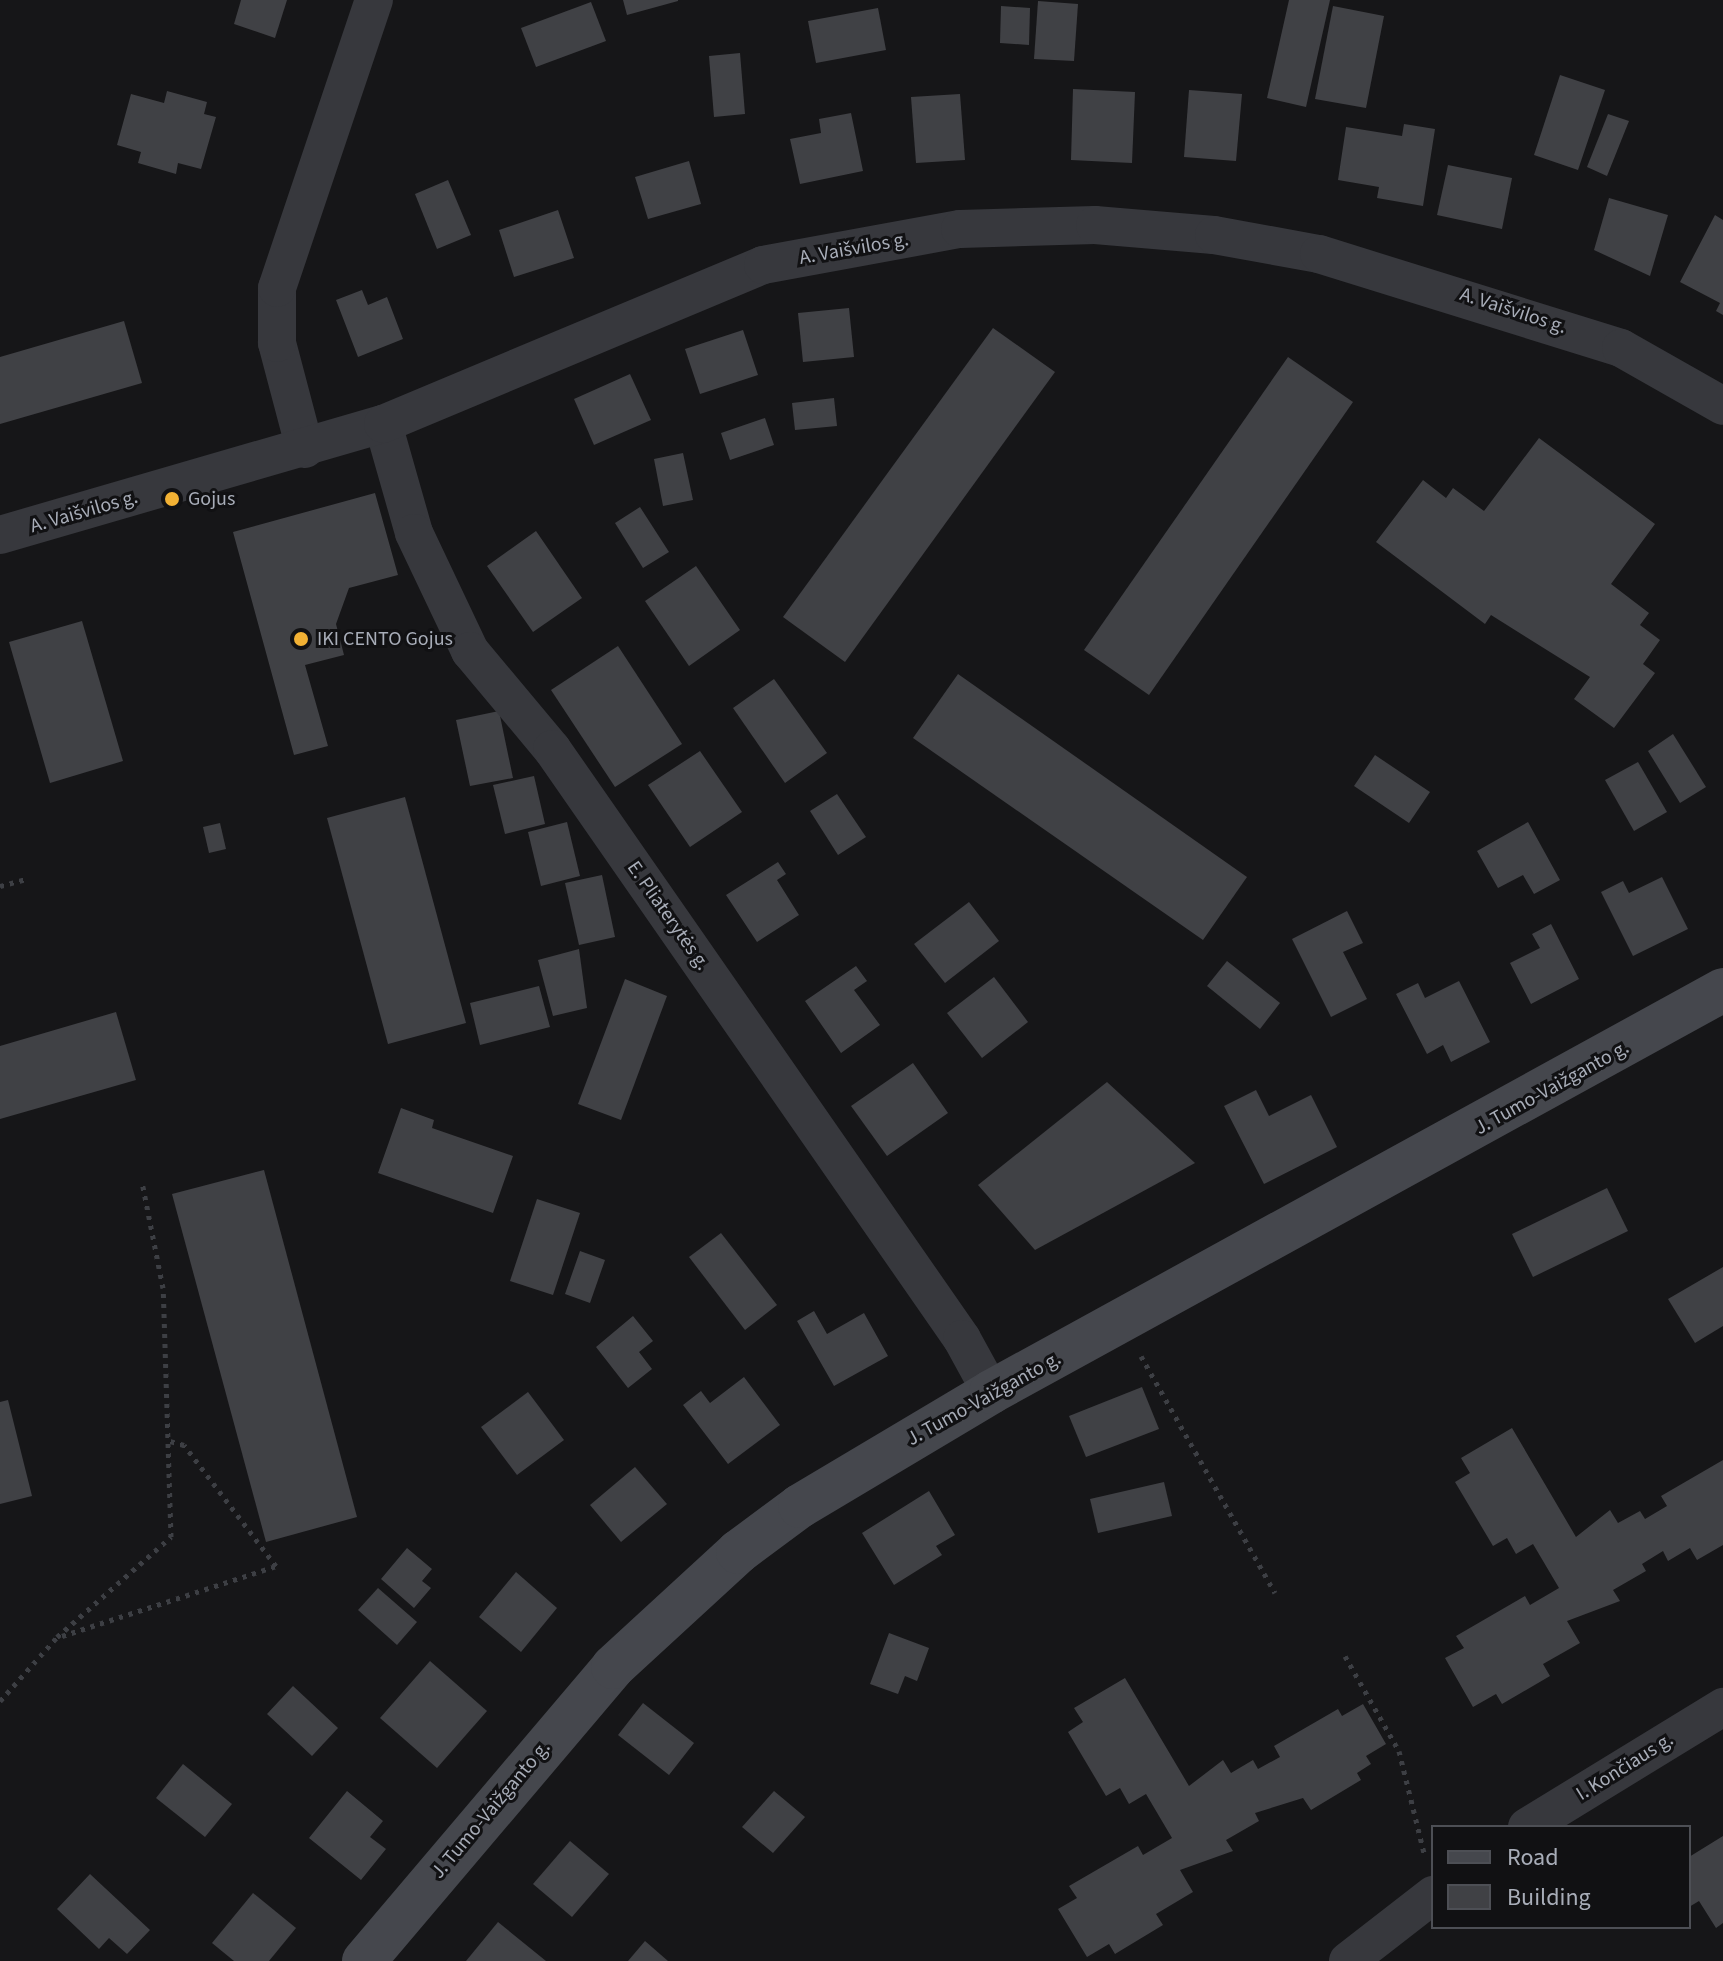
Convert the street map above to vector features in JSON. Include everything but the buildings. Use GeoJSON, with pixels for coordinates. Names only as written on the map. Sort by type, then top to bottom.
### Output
{"type":"FeatureCollection","features":[{"type":"Feature","properties":{"kind":"main road","name":"J. Tumo-Vaižganto g."},"geometry":{"type":"LineString","coordinates":[[364,1961],[603,1679],[673,1608],[800,1506],[991,1392],[1122,1324],[1723,990]]}},
{"type":"Feature","properties":{"kind":"street"},"geometry":{"type":"LineString","coordinates":[[305,449],[277,343],[277,288],[374,0]]}},
{"type":"Feature","properties":{"kind":"street","name":"A. Vaišvilos g."},"geometry":{"type":"LineString","coordinates":[[0,535],[383,424],[763,265],[960,229],[1095,225],[1214,235],[1319,254],[1480,299],[1621,348],[1723,406]]}},
{"type":"Feature","properties":{"kind":"street","name":"E. Pliaterytės g."},"geometry":{"type":"LineString","coordinates":[[383,424],[414,533],[470,651],[552,749],[962,1339],[991,1392]]}},
{"type":"Feature","properties":{"kind":"street","name":"I. Končiaus g."},"geometry":{"type":"LineString","coordinates":[[1530,1825],[1723,1707]]}},
{"type":"Feature","properties":{"kind":"street"},"geometry":{"type":"LineString","coordinates":[[1348,1961],[1431,1897]]}},
{"type":"Feature","properties":{"kind":"path"},"geometry":{"type":"LineString","coordinates":[[0,886],[27,879]]}},
{"type":"Feature","properties":{"kind":"path"},"geometry":{"type":"LineString","coordinates":[[0,1701],[57,1637],[171,1537],[163,1288],[142,1182]]}},
{"type":"Feature","properties":{"kind":"path"},"geometry":{"type":"LineString","coordinates":[[1122,1324],[1275,1593]]}},
{"type":"Feature","properties":{"kind":"path"},"geometry":{"type":"LineString","coordinates":[[57,1637],[276,1566],[184,1445],[170,1441]]}},
{"type":"Feature","properties":{"kind":"path"},"geometry":{"type":"LineString","coordinates":[[1345,1656],[1399,1751],[1431,1865]]}},
{"type":"Feature","properties":{"kind":"place","name":"Gojus"},"geometry":{"type":"Point","coordinates":[172,499]}},
{"type":"Feature","properties":{"kind":"place","name":"IKI CENTO Gojus"},"geometry":{"type":"Point","coordinates":[301,639]}}]}
